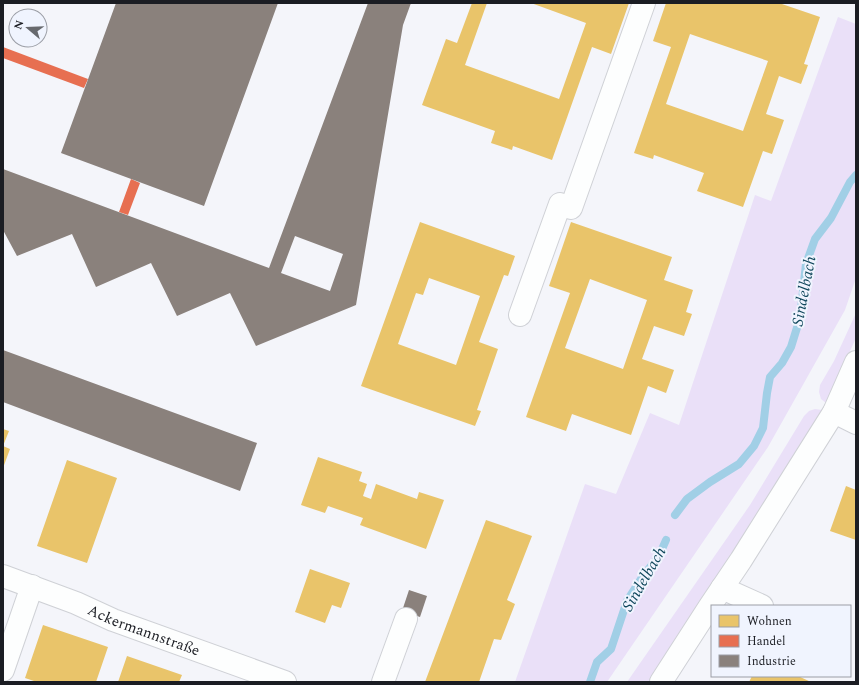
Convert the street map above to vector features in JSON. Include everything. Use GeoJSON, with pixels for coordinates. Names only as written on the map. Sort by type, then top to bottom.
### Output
{"type":"FeatureCollection","features":[{"type":"Feature","properties":{"kind":"street"},"geometry":{"type":"LineString","coordinates":[[520,316],[560,204],[571,208],[644,3]]}},
{"type":"Feature","properties":{"kind":"street"},"geometry":{"type":"LineString","coordinates":[[580,182],[591,186],[657,3]]}},
{"type":"Feature","properties":{"kind":"street"},"geometry":{"type":"LineString","coordinates":[[661,682],[834,412],[856,362]]}},
{"type":"Feature","properties":{"kind":"street"},"geometry":{"type":"LineString","coordinates":[[834,412],[856,423]]}},
{"type":"Feature","properties":{"kind":"street","name":"Ackermannstraße"},"geometry":{"type":"LineString","coordinates":[[3,576],[76,603],[113,620],[285,682]]}},
{"type":"Feature","properties":{"kind":"street"},"geometry":{"type":"LineString","coordinates":[[3,670],[32,586]]}},
{"type":"Feature","properties":{"kind":"street"},"geometry":{"type":"LineString","coordinates":[[722,588],[760,605]]}},
{"type":"Feature","properties":{"kind":"street"},"geometry":{"type":"LineString","coordinates":[[383,682],[406,619]]}},
{"type":"Feature","properties":{"kind":"shaded area"},"geometry":{"type":"Polygon","coordinates":[[[838,17],[856,24],[856,278],[845,310],[768,447],[607,682],[515,682],[585,484],[616,494],[650,413],[679,425],[755,195],[771,201],[838,17]]]}},
{"type":"Feature","properties":{"kind":"shaded area"},"geometry":{"type":"Polygon","coordinates":[[[856,313],[856,338],[826,403],[821,399],[819,392],[820,385],[834,361],[856,313]]]}},
{"type":"Feature","properties":{"kind":"shaded area"},"geometry":{"type":"Polygon","coordinates":[[[815,409],[822,410],[759,512],[678,634],[649,682],[627,682],[750,505],[804,416],[809,411],[815,409]]]}},
{"type":"Feature","properties":{"kind":"building: Wohnen"},"geometry":{"type":"Polygon","coordinates":[[[472,3],[487,3],[465,65],[559,99],[586,23],[531,3],[629,3],[611,54],[592,47],[552,160],[513,146],[512,150],[491,143],[495,131],[422,105],[446,39],[457,43],[472,3]]]}},
{"type":"Feature","properties":{"kind":"building: Wohnen"},"geometry":{"type":"Polygon","coordinates":[[[666,3],[779,3],[820,17],[804,64],[808,65],[801,84],[779,76],[766,114],[784,120],[772,154],[763,151],[743,207],[697,191],[704,173],[654,155],[653,159],[634,153],[671,47],[653,41],[666,3]],[[690,34],[666,104],[743,131],[768,61],[690,34]]]}},
{"type":"Feature","properties":{"kind":"building: Wohnen"},"geometry":{"type":"Polygon","coordinates":[[[420,222],[515,256],[508,276],[504,275],[479,342],[498,349],[477,410],[481,411],[475,426],[361,386],[420,222]],[[429,278],[423,295],[416,293],[398,344],[456,365],[480,296],[429,278]]]}},
{"type":"Feature","properties":{"kind":"building: Wohnen"},"geometry":{"type":"Polygon","coordinates":[[[571,222],[672,257],[664,280],[693,290],[686,312],[692,314],[684,336],[654,326],[642,359],[674,370],[666,393],[648,386],[631,435],[572,414],[566,431],[526,417],[570,293],[549,286],[571,222]],[[590,279],[565,348],[623,369],[647,300],[590,279]]]}},
{"type":"Feature","properties":{"kind":"building: Wohnen"},"geometry":{"type":"Polygon","coordinates":[[[3,429],[9,431],[3,446],[3,429]]]}},
{"type":"Feature","properties":{"kind":"building: Wohnen"},"geometry":{"type":"Polygon","coordinates":[[[3,446],[10,449],[3,468],[3,446]]]}},
{"type":"Feature","properties":{"kind":"building: Wohnen"},"geometry":{"type":"Polygon","coordinates":[[[318,457],[362,472],[359,481],[367,484],[363,496],[371,499],[376,484],[417,499],[419,492],[444,500],[426,549],[360,525],[363,518],[328,506],[325,513],[301,505],[318,457]]]}},
{"type":"Feature","properties":{"kind":"building: Wohnen"},"geometry":{"type":"Polygon","coordinates":[[[67,460],[117,478],[87,563],[37,546],[67,460]]]}},
{"type":"Feature","properties":{"kind":"building: Wohnen"},"geometry":{"type":"Polygon","coordinates":[[[846,486],[856,490],[856,540],[830,531],[846,486]]]}},
{"type":"Feature","properties":{"kind":"building: Wohnen"},"geometry":{"type":"Polygon","coordinates":[[[486,520],[532,536],[507,600],[515,604],[501,640],[494,639],[479,682],[425,682],[486,520]]]}},
{"type":"Feature","properties":{"kind":"building: Wohnen"},"geometry":{"type":"Polygon","coordinates":[[[310,569],[350,583],[341,608],[332,605],[325,623],[295,612],[310,569]]]}},
{"type":"Feature","properties":{"kind":"building: Wohnen"},"geometry":{"type":"Polygon","coordinates":[[[43,625],[108,647],[96,682],[37,682],[25,678],[43,625]]]}},
{"type":"Feature","properties":{"kind":"building: Wohnen"},"geometry":{"type":"Polygon","coordinates":[[[127,656],[182,675],[179,682],[118,682],[127,656]]]}},
{"type":"Feature","properties":{"kind":"building: Wohnen"},"geometry":{"type":"Polygon","coordinates":[[[752,677],[800,677],[811,682],[749,682],[752,677]]]}},
{"type":"Feature","properties":{"kind":"building: Handel"},"geometry":{"type":"Polygon","coordinates":[[[3,47],[88,79],[84,88],[3,58],[3,47]]]}},
{"type":"Feature","properties":{"kind":"building: Handel"},"geometry":{"type":"Polygon","coordinates":[[[131,179],[140,183],[128,215],[119,212],[131,179]]]}},
{"type":"Feature","properties":{"kind":"building: Industrie"},"geometry":{"type":"Polygon","coordinates":[[[116,3],[278,3],[204,206],[61,153],[116,3]]]}},
{"type":"Feature","properties":{"kind":"building: Industrie"},"geometry":{"type":"Polygon","coordinates":[[[368,3],[411,3],[403,25],[356,305],[256,346],[230,293],[177,316],[151,263],[96,287],[72,234],[17,256],[3,230],[3,169],[269,268],[368,3]],[[295,236],[281,273],[330,291],[343,254],[295,236]]]}},
{"type":"Feature","properties":{"kind":"building: Industrie"},"geometry":{"type":"Polygon","coordinates":[[[3,350],[257,443],[240,491],[3,402],[3,350]]]}},
{"type":"Feature","properties":{"kind":"building: Industrie"},"geometry":{"type":"Polygon","coordinates":[[[409,590],[427,596],[420,617],[402,611],[409,590]]]}},
{"type":"Feature","properties":{"kind":"waterway","name":"Sindelbach"},"geometry":{"type":"LineString","coordinates":[[675,515],[687,499],[710,482],[739,464],[754,446],[763,428],[770,377],[782,363],[791,347],[800,318],[806,264],[815,239],[831,218],[850,182],[856,175]]}},
{"type":"Feature","properties":{"kind":"waterway","name":"Sindelbach"},"geometry":{"type":"LineString","coordinates":[[590,682],[597,662],[611,649],[627,601],[643,576],[659,556],[666,540]]}}]}
